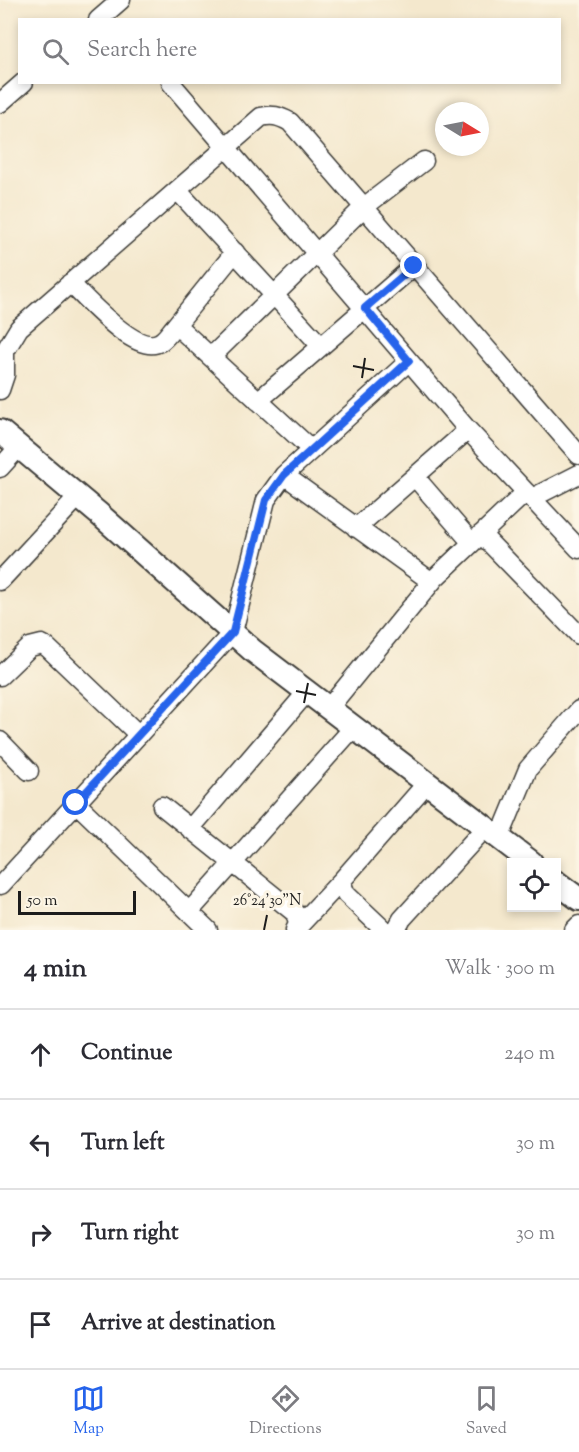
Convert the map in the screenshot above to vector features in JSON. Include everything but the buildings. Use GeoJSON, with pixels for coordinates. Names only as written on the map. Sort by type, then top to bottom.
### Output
{"type":"FeatureCollection","features":[{"type":"Feature","properties":{"kind":"street"},"geometry":{"type":"LineString","coordinates":[[100,18],[121,0]]}},
{"type":"Feature","properties":{"kind":"street"},"geometry":{"type":"LineString","coordinates":[[0,103],[22,84]]}},
{"type":"Feature","properties":{"kind":"street"},"geometry":{"type":"LineString","coordinates":[[173,84],[468,430],[579,549]]}},
{"type":"Feature","properties":{"kind":"street"},"geometry":{"type":"LineString","coordinates":[[0,390],[5,375],[5,351],[19,328],[261,117],[278,116],[290,122],[579,455]]}},
{"type":"Feature","properties":{"kind":"street"},"geometry":{"type":"LineString","coordinates":[[211,357],[364,207],[424,161]]}},
{"type":"Feature","properties":{"kind":"street"},"geometry":{"type":"LineString","coordinates":[[177,190],[321,346]]}},
{"type":"Feature","properties":{"kind":"street"},"geometry":{"type":"LineString","coordinates":[[70,283],[127,336],[140,343],[151,345],[161,342],[235,252]]}},
{"type":"Feature","properties":{"kind":"street"},"geometry":{"type":"LineString","coordinates":[[258,401],[414,266]]}},
{"type":"Feature","properties":{"kind":"street"},"geometry":{"type":"LineString","coordinates":[[176,325],[312,450]]}},
{"type":"Feature","properties":{"kind":"street"},"geometry":{"type":"LineString","coordinates":[[1,885],[233,632],[266,500],[284,475],[409,361]]}},
{"type":"Feature","properties":{"kind":"street"},"geometry":{"type":"LineString","coordinates":[[356,528],[468,430]]}},
{"type":"Feature","properties":{"kind":"street"},"geometry":{"type":"LineString","coordinates":[[0,431],[252,650],[525,858]]}},
{"type":"Feature","properties":{"kind":"street"},"geometry":{"type":"LineString","coordinates":[[0,468],[19,447]]}},
{"type":"Feature","properties":{"kind":"street"},"geometry":{"type":"LineString","coordinates":[[328,709],[432,582],[476,539],[529,495],[579,474]]}},
{"type":"Feature","properties":{"kind":"street"},"geometry":{"type":"LineString","coordinates":[[284,475],[432,582]]}},
{"type":"Feature","properties":{"kind":"street"},"geometry":{"type":"LineString","coordinates":[[415,477],[476,539],[579,635]]}},
{"type":"Feature","properties":{"kind":"street"},"geometry":{"type":"LineString","coordinates":[[0,581],[78,497]]}},
{"type":"Feature","properties":{"kind":"street"},"geometry":{"type":"LineString","coordinates":[[0,676],[30,646],[42,644],[139,735]]}},
{"type":"Feature","properties":{"kind":"street"},"geometry":{"type":"LineString","coordinates":[[190,829],[307,692]]}},
{"type":"Feature","properties":{"kind":"street"},"geometry":{"type":"LineString","coordinates":[[396,930],[402,919],[492,834],[528,769],[579,710]]}},
{"type":"Feature","properties":{"kind":"street"},"geometry":{"type":"LineString","coordinates":[[189,912],[353,728]]}},
{"type":"Feature","properties":{"kind":"street"},"geometry":{"type":"LineString","coordinates":[[0,741],[29,771]]}},
{"type":"Feature","properties":{"kind":"street"},"geometry":{"type":"LineString","coordinates":[[296,930],[426,784]]}},
{"type":"Feature","properties":{"kind":"street"},"geometry":{"type":"LineString","coordinates":[[76,803],[208,930]]}},
{"type":"Feature","properties":{"kind":"street"},"geometry":{"type":"LineString","coordinates":[[162,806],[295,913],[298,918],[296,930]]}},
{"type":"Feature","properties":{"kind":"street"},"geometry":{"type":"LineString","coordinates":[[343,879],[346,894],[384,930]]}},
{"type":"Feature","properties":{"kind":"street"},"geometry":{"type":"LineString","coordinates":[[561,886],[579,899]]}},
{"type":"Feature","properties":{"kind":"street"},"geometry":{"type":"LineString","coordinates":[[574,930],[579,925]]}},
{"type":"Feature","properties":{"kind":"route"},"geometry":{"type":"LineString","coordinates":[[76,803],[233,632],[266,500],[274,488],[284,475],[409,361],[365,308],[414,266]]}}]}
